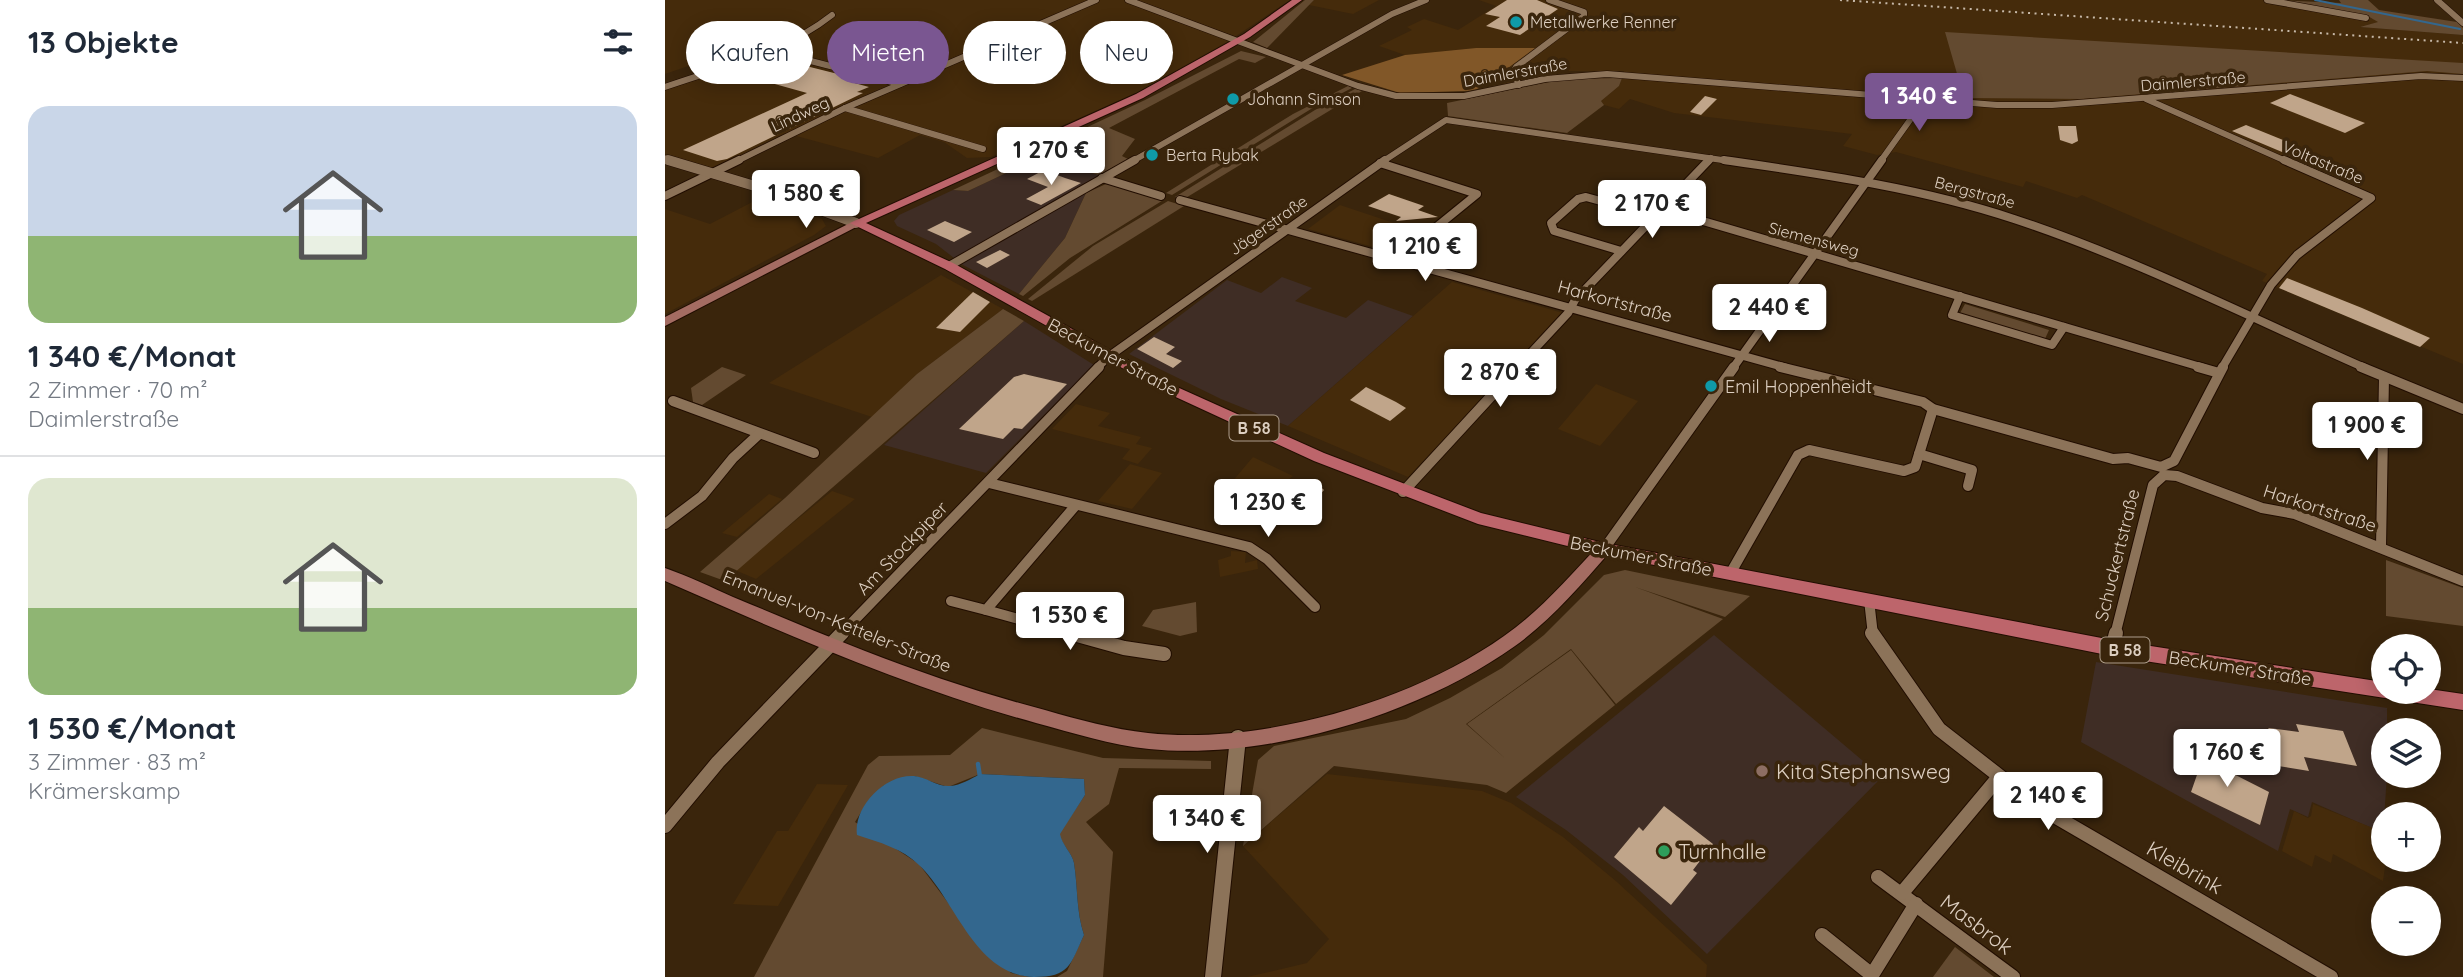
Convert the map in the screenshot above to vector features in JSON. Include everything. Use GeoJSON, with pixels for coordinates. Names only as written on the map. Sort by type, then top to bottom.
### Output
{"type":"FeatureCollection","features":[{"type":"Feature","properties":{"kind":"main road"},"geometry":{"type":"LineString","coordinates":[[665,322],[856,223],[1107,113],[1166,83],[1238,41],[1298,0]]}},
{"type":"Feature","properties":{"kind":"main road","name":"Beckumer Straße"},"geometry":{"type":"LineString","coordinates":[[856,223],[950,266],[1108,357],[1224,415],[1403,492],[1478,518],[1604,549],[2112,648],[2371,689]]}},
{"type":"Feature","properties":{"kind":"main road","name":"Emanuel-von-Ketteler-Straße"},"geometry":{"type":"LineString","coordinates":[[665,574],[901,674],[988,702],[1091,730],[1163,742],[1238,738],[1342,719],[1399,702],[1444,681],[1487,656],[1529,626],[1604,549]]}},
{"type":"Feature","properties":{"kind":"main road"},"geometry":{"type":"LineString","coordinates":[[2441,699],[2463,702]]}},
{"type":"Feature","properties":{"kind":"street","name":"Lindweg"},"geometry":{"type":"LineString","coordinates":[[949,63],[1096,0]]}},
{"type":"Feature","properties":{"kind":"street"},"geometry":{"type":"LineString","coordinates":[[1128,0],[1302,65]]}},
{"type":"Feature","properties":{"kind":"street"},"geometry":{"type":"LineString","coordinates":[[950,266],[1392,14],[1426,0]]}},
{"type":"Feature","properties":{"kind":"street"},"geometry":{"type":"LineString","coordinates":[[1519,85],[1513,72],[1516,67],[1584,16],[1584,12],[1577,7],[1549,0]]}},
{"type":"Feature","properties":{"kind":"street"},"geometry":{"type":"LineString","coordinates":[[2267,0],[2366,18]]}},
{"type":"Feature","properties":{"kind":"street"},"geometry":{"type":"LineString","coordinates":[[2437,0],[2463,23]]}},
{"type":"Feature","properties":{"kind":"street"},"geometry":{"type":"LineString","coordinates":[[813,28],[832,15]]}},
{"type":"Feature","properties":{"kind":"street","name":"Daimlerstraße"},"geometry":{"type":"LineString","coordinates":[[1302,65],[1386,94],[1445,98],[1573,75],[1615,74],[1925,99],[2045,105],[2421,76],[2463,78]]}},
{"type":"Feature","properties":{"kind":"street"},"geometry":{"type":"LineString","coordinates":[[665,87],[686,79]]}},
{"type":"Feature","properties":{"kind":"street","name":"Lindweg"},"geometry":{"type":"LineString","coordinates":[[665,196],[900,84]]}},
{"type":"Feature","properties":{"kind":"street"},"geometry":{"type":"LineString","coordinates":[[1604,549],[1925,99]]}},
{"type":"Feature","properties":{"kind":"street","name":"Voltastraße"},"geometry":{"type":"LineString","coordinates":[[2146,99],[2371,198],[2298,255],[2271,285],[2252,318]]}},
{"type":"Feature","properties":{"kind":"street"},"geometry":{"type":"LineString","coordinates":[[845,108],[983,149]]}},
{"type":"Feature","properties":{"kind":"street","name":"Bergstraße"},"geometry":{"type":"LineString","coordinates":[[1446,120],[1867,181],[1991,212],[2073,239],[2463,409]]}},
{"type":"Feature","properties":{"kind":"street","name":"Jägerstraße"},"geometry":{"type":"LineString","coordinates":[[1108,357],[1380,163],[1446,120]]}},
{"type":"Feature","properties":{"kind":"street"},"geometry":{"type":"LineString","coordinates":[[1403,492],[1621,251],[1711,158]]}},
{"type":"Feature","properties":{"kind":"street","name":"Beckumer Straße"},"geometry":{"type":"LineString","coordinates":[[665,159],[856,223]]}},
{"type":"Feature","properties":{"kind":"street"},"geometry":{"type":"LineString","coordinates":[[1380,163],[1477,194],[1397,260]]}},
{"type":"Feature","properties":{"kind":"street"},"geometry":{"type":"LineString","coordinates":[[1102,178],[1161,195]]}},
{"type":"Feature","properties":{"kind":"street","name":"Siemensweg"},"geometry":{"type":"LineString","coordinates":[[1621,251],[1554,231],[1552,223],[1578,199],[1585,197],[1658,212],[1814,254],[2219,373]]}},
{"type":"Feature","properties":{"kind":"street","name":"Harkortstraße"},"geometry":{"type":"LineString","coordinates":[[1180,200],[1923,402],[1933,409],[2113,459],[2128,458],[2262,508],[2295,514],[2463,581]]}},
{"type":"Feature","properties":{"kind":"street"},"geometry":{"type":"LineString","coordinates":[[1959,296],[1952,315],[2052,345],[2064,327]]}},
{"type":"Feature","properties":{"kind":"street","name":"Schuckertstraße"},"geometry":{"type":"LineString","coordinates":[[2112,648],[2153,485],[2174,461],[2219,373],[2252,318]]}},
{"type":"Feature","properties":{"kind":"street","name":"Am Stockpiper"},"geometry":{"type":"LineString","coordinates":[[665,826],[718,762],[1108,357]]}},
{"type":"Feature","properties":{"kind":"street"},"geometry":{"type":"LineString","coordinates":[[2381,547],[2385,377]]}},
{"type":"Feature","properties":{"kind":"street"},"geometry":{"type":"LineString","coordinates":[[673,401],[814,453]]}},
{"type":"Feature","properties":{"kind":"street"},"geometry":{"type":"LineString","coordinates":[[1730,574],[1798,455],[1809,450],[1903,471],[1915,467],[1933,409]]}},
{"type":"Feature","properties":{"kind":"street"},"geometry":{"type":"LineString","coordinates":[[665,524],[702,496],[733,458],[759,434]]}},
{"type":"Feature","properties":{"kind":"street"},"geometry":{"type":"LineString","coordinates":[[1919,454],[1972,470],[1968,486]]}},
{"type":"Feature","properties":{"kind":"street"},"geometry":{"type":"LineString","coordinates":[[989,483],[1249,547],[1265,556],[1297,594],[1315,607]]}},
{"type":"Feature","properties":{"kind":"street"},"geometry":{"type":"LineString","coordinates":[[986,610],[1076,505]]}},
{"type":"Feature","properties":{"kind":"street","name":"Kleibrink"},"geometry":{"type":"LineString","coordinates":[[1869,600],[1872,634],[1895,669],[1939,729],[1998,778],[2051,814],[2331,977]]}},
{"type":"Feature","properties":{"kind":"street"},"geometry":{"type":"LineString","coordinates":[[951,601],[1124,648],[1164,654]]}},
{"type":"Feature","properties":{"kind":"street"},"geometry":{"type":"LineString","coordinates":[[1213,977],[1238,738]]}},
{"type":"Feature","properties":{"kind":"street"},"geometry":{"type":"LineString","coordinates":[[1902,893],[1998,778]]}},
{"type":"Feature","properties":{"kind":"street","name":"Masbrok"},"geometry":{"type":"LineString","coordinates":[[1878,877],[2013,977]]}},
{"type":"Feature","properties":{"kind":"street","name":"Masbrok"},"geometry":{"type":"LineString","coordinates":[[1822,935],[1872,975],[1916,904]]}},
{"type":"Feature","properties":{"kind":"shaded area"},"geometry":{"type":"Polygon","coordinates":[[[665,0],[1290,0],[1227,42],[1173,72],[1173,21],[1080,21],[1080,84],[1152,84],[991,157],[967,158],[944,142],[920,135],[878,158],[785,133],[712,169],[665,154],[665,85],[686,77],[686,84],[813,84],[813,21],[686,21],[686,67],[665,74],[665,0]]]}},
{"type":"Feature","properties":{"kind":"shaded area"},"geometry":{"type":"Polygon","coordinates":[[[1305,0],[1314,0],[1267,48],[1253,42],[1305,0]]]}},
{"type":"Feature","properties":{"kind":"shaded area"},"geometry":{"type":"Polygon","coordinates":[[[1314,0],[1379,0],[1353,14],[1309,5],[1314,0]]]}},
{"type":"Feature","properties":{"kind":"shaded area"},"geometry":{"type":"Polygon","coordinates":[[[1479,0],[2275,0],[2366,15],[2379,22],[2360,27],[2463,35],[2463,364],[2262,281],[2267,274],[2082,195],[2077,198],[2026,181],[2023,187],[1896,152],[1877,155],[1843,146],[1852,134],[1674,113],[1630,99],[1619,109],[1604,105],[1601,101],[1619,86],[1624,71],[1569,71],[1504,84],[1508,68],[1533,49],[1476,48],[1405,55],[1379,46],[1412,30],[1407,27],[1424,19],[1458,30],[1496,6],[1479,0]]]}},
{"type":"Feature","properties":{"kind":"shaded area"},"geometry":{"type":"Polygon","coordinates":[[[2275,0],[2341,3],[2339,0],[2368,0],[2379,10],[2457,22],[2463,28],[2463,35],[2360,27],[2378,22],[2366,15],[2275,0]]]}},
{"type":"Feature","properties":{"kind":"shaded area"},"geometry":{"type":"Polygon","coordinates":[[[1945,32],[2463,63],[2463,74],[2427,71],[2080,99],[1964,98],[1945,32]]]}},
{"type":"Feature","properties":{"kind":"shaded area"},"geometry":{"type":"Polygon","coordinates":[[[1476,48],[1535,48],[1508,68],[1507,73],[1477,89],[1467,91],[1400,93],[1342,75],[1405,55],[1476,48]]]}},
{"type":"Feature","properties":{"kind":"shaded area"},"geometry":{"type":"Polygon","coordinates":[[[1241,51],[1266,57],[1255,63],[1239,59],[1109,128],[1135,139],[1122,156],[1128,159],[1099,175],[1038,158],[968,191],[953,190],[1145,100],[1241,51]]]}},
{"type":"Feature","properties":{"kind":"shaded area"},"geometry":{"type":"Polygon","coordinates":[[[1622,78],[1619,86],[1601,101],[1604,105],[1567,133],[1448,116],[1447,103],[1564,79],[1622,78]]]}},
{"type":"Feature","properties":{"kind":"shaded area"},"geometry":{"type":"Polygon","coordinates":[[[1348,86],[1352,88],[1311,109],[1172,195],[1166,193],[1293,114],[1348,86]]]}},
{"type":"Feature","properties":{"kind":"shaded area"},"geometry":{"type":"Polygon","coordinates":[[[1355,89],[1362,91],[1184,199],[1175,197],[1315,110],[1355,89]]]}},
{"type":"Feature","properties":{"kind":"shaded area"},"geometry":{"type":"Polygon","coordinates":[[[1038,158],[1099,175],[1076,189],[1086,193],[1065,238],[1019,294],[963,265],[936,244],[897,226],[894,221],[899,215],[953,190],[968,191],[1038,158]]]}},
{"type":"Feature","properties":{"kind":"shaded area"},"geometry":{"type":"Polygon","coordinates":[[[1106,184],[1165,199],[1070,258],[1023,296],[1019,294],[1065,238],[1086,193],[1106,184]]]}},
{"type":"Feature","properties":{"kind":"shaded area"},"geometry":{"type":"Polygon","coordinates":[[[762,197],[822,219],[826,226],[814,235],[665,314],[665,209],[710,224],[762,197]]]}},
{"type":"Feature","properties":{"kind":"shaded area"},"geometry":{"type":"Polygon","coordinates":[[[1168,201],[1184,206],[1032,301],[1028,299],[1093,246],[1168,201]]]}},
{"type":"Feature","properties":{"kind":"shaded area"},"geometry":{"type":"Polygon","coordinates":[[[1340,205],[1424,233],[1399,254],[1308,229],[1340,205]]]}},
{"type":"Feature","properties":{"kind":"shaded area"},"geometry":{"type":"Polygon","coordinates":[[[941,275],[1003,309],[917,374],[872,417],[769,383],[941,275]]]}},
{"type":"Feature","properties":{"kind":"shaded area"},"geometry":{"type":"Polygon","coordinates":[[[1282,277],[1312,288],[1295,301],[1346,318],[1368,300],[1413,316],[1288,426],[1221,399],[1129,354],[1227,280],[1261,293],[1282,277]]]}},
{"type":"Feature","properties":{"kind":"shaded area"},"geometry":{"type":"Polygon","coordinates":[[[1452,282],[1563,313],[1408,477],[1288,426],[1452,282]]]}},
{"type":"Feature","properties":{"kind":"shaded area"},"geometry":{"type":"Polygon","coordinates":[[[1965,304],[2049,330],[2045,339],[1960,313],[1965,304]]]}},
{"type":"Feature","properties":{"kind":"shaded area"},"geometry":{"type":"Polygon","coordinates":[[[1003,309],[1024,321],[725,581],[700,572],[785,498],[917,374],[1003,309]]]}},
{"type":"Feature","properties":{"kind":"shaded area"},"geometry":{"type":"Polygon","coordinates":[[[1024,321],[1094,365],[986,473],[884,445],[1024,321]]]}},
{"type":"Feature","properties":{"kind":"shaded area"},"geometry":{"type":"Polygon","coordinates":[[[722,367],[746,375],[702,405],[693,402],[691,388],[722,367]]]}},
{"type":"Feature","properties":{"kind":"shaded area"},"geometry":{"type":"Polygon","coordinates":[[[1596,384],[1638,401],[1600,446],[1558,429],[1596,384]]]}},
{"type":"Feature","properties":{"kind":"shaded area"},"geometry":{"type":"Polygon","coordinates":[[[1076,404],[1110,413],[1098,426],[1141,437],[1136,444],[1152,448],[1138,464],[1122,459],[1130,449],[1052,429],[1076,404]]]}},
{"type":"Feature","properties":{"kind":"shaded area"},"geometry":{"type":"Polygon","coordinates":[[[1253,457],[1293,476],[1269,494],[1231,483],[1253,457]]]}},
{"type":"Feature","properties":{"kind":"shaded area"},"geometry":{"type":"Polygon","coordinates":[[[1130,464],[1162,473],[1132,509],[1098,501],[1130,464]]]}},
{"type":"Feature","properties":{"kind":"shaded area"},"geometry":{"type":"Polygon","coordinates":[[[832,491],[855,499],[756,579],[735,570],[832,491]]]}},
{"type":"Feature","properties":{"kind":"shaded area"},"geometry":{"type":"Polygon","coordinates":[[[769,494],[782,499],[737,537],[722,533],[769,494]]]}},
{"type":"Feature","properties":{"kind":"shaded area"},"geometry":{"type":"Polygon","coordinates":[[[1231,551],[1246,552],[1245,563],[1257,560],[1258,569],[1220,577],[1218,560],[1231,556],[1231,551]]]}},
{"type":"Feature","properties":{"kind":"shaded area"},"geometry":{"type":"Polygon","coordinates":[[[2386,560],[2463,588],[2463,626],[2386,616],[2386,560]]]}},
{"type":"Feature","properties":{"kind":"shaded area"},"geometry":{"type":"Polygon","coordinates":[[[1625,570],[1750,596],[1725,617],[1635,587],[1723,619],[1616,704],[1571,649],[1466,724],[1507,760],[1467,724],[1571,650],[1615,705],[1506,793],[1487,785],[1334,766],[1243,846],[1258,760],[1274,746],[1406,719],[1450,698],[1502,668],[1544,635],[1604,575],[1625,570]]]}},
{"type":"Feature","properties":{"kind":"shaded area"},"geometry":{"type":"Polygon","coordinates":[[[1196,602],[1197,632],[1180,636],[1142,626],[1153,610],[1196,602]]]}},
{"type":"Feature","properties":{"kind":"shaded area"},"geometry":{"type":"Polygon","coordinates":[[[1714,635],[1882,777],[1707,954],[1623,875],[1566,830],[1516,797],[1714,635]]]}},
{"type":"Feature","properties":{"kind":"shaded area"},"geometry":{"type":"Polygon","coordinates":[[[2096,662],[2387,708],[2387,718],[2371,718],[2371,788],[2386,788],[2385,802],[2371,802],[2371,828],[2312,802],[2308,817],[2290,809],[2278,851],[2081,742],[2096,662]]]}},
{"type":"Feature","properties":{"kind":"shaded area"},"geometry":{"type":"Polygon","coordinates":[[[982,728],[1103,758],[1211,761],[1211,769],[1119,768],[1109,804],[1086,822],[1113,852],[1103,977],[1057,977],[1067,971],[1084,935],[1078,908],[1074,863],[1059,834],[1085,795],[1084,779],[980,774],[948,787],[914,776],[883,786],[868,801],[855,822],[919,864],[949,904],[1011,973],[1031,977],[754,977],[868,765],[879,756],[950,755],[982,728]]]}},
{"type":"Feature","properties":{"kind":"shaded area"},"geometry":{"type":"Polygon","coordinates":[[[1327,774],[1482,791],[1511,803],[1563,837],[1617,882],[1707,965],[1706,977],[1247,977],[1307,963],[1329,939],[1243,846],[1327,774]]]}},
{"type":"Feature","properties":{"kind":"shaded area"},"geometry":{"type":"Polygon","coordinates":[[[817,784],[848,785],[778,906],[733,904],[777,831],[788,831],[817,784]]]}},
{"type":"Feature","properties":{"kind":"shaded area"},"geometry":{"type":"Polygon","coordinates":[[[2313,804],[2371,827],[2371,872],[2384,872],[2383,881],[2333,854],[2331,863],[2315,855],[2312,867],[2282,851],[2294,811],[2308,818],[2311,816],[2313,804]]]}},
{"type":"Feature","properties":{"kind":"shaded area"},"geometry":{"type":"Polygon","coordinates":[[[1955,947],[1994,977],[1933,977],[1955,947]]]}},
{"type":"Feature","properties":{"kind":"water"},"geometry":{"type":"Polygon","coordinates":[[[980,774],[1084,779],[1085,795],[1060,834],[1074,863],[1078,908],[1084,935],[1072,961],[1062,972],[1055,975],[1034,977],[1013,973],[996,964],[981,950],[932,880],[913,859],[882,843],[857,835],[857,825],[865,804],[892,781],[914,776],[950,786],[980,774]]]}},
{"type":"Feature","properties":{"kind":"building","name":"Metallwerke Renner"},"geometry":{"type":"Polygon","coordinates":[[[1507,0],[1537,0],[1558,9],[1520,35],[1486,26],[1500,17],[1485,14],[1507,0]]]}},
{"type":"Feature","properties":{"kind":"building"},"geometry":{"type":"Polygon","coordinates":[[[813,68],[827,71],[827,84],[858,84],[869,87],[857,92],[863,93],[727,159],[717,161],[683,150],[807,93],[775,84],[813,84],[813,68]]]}},
{"type":"Feature","properties":{"kind":"building"},"geometry":{"type":"Polygon","coordinates":[[[2290,94],[2365,123],[2345,133],[2270,103],[2290,94]]]}},
{"type":"Feature","properties":{"kind":"building"},"geometry":{"type":"Polygon","coordinates":[[[1705,96],[1717,99],[1701,115],[1690,112],[1705,96]]]}},
{"type":"Feature","properties":{"kind":"building"},"geometry":{"type":"Polygon","coordinates":[[[2246,125],[2307,150],[2294,157],[2232,131],[2246,125]]]}},
{"type":"Feature","properties":{"kind":"building"},"geometry":{"type":"Polygon","coordinates":[[[2058,126],[2076,126],[2078,141],[2072,144],[2060,140],[2058,126]]]}},
{"type":"Feature","properties":{"kind":"building"},"geometry":{"type":"Polygon","coordinates":[[[1044,170],[1081,183],[1041,205],[1026,199],[1048,187],[1027,179],[1044,170]]]}},
{"type":"Feature","properties":{"kind":"building"},"geometry":{"type":"Polygon","coordinates":[[[1389,194],[1424,206],[1418,210],[1438,217],[1396,221],[1401,217],[1368,206],[1389,194]]]}},
{"type":"Feature","properties":{"kind":"building"},"geometry":{"type":"Polygon","coordinates":[[[945,221],[972,232],[954,242],[927,230],[945,221]]]}},
{"type":"Feature","properties":{"kind":"building"},"geometry":{"type":"Polygon","coordinates":[[[1000,250],[1010,255],[987,268],[976,262],[1000,250]]]}},
{"type":"Feature","properties":{"kind":"building"},"geometry":{"type":"Polygon","coordinates":[[[2287,278],[2430,338],[2420,347],[2279,288],[2287,278]]]}},
{"type":"Feature","properties":{"kind":"building"},"geometry":{"type":"Polygon","coordinates":[[[973,292],[990,302],[960,332],[936,328],[973,292]]]}},
{"type":"Feature","properties":{"kind":"building"},"geometry":{"type":"Polygon","coordinates":[[[1154,337],[1175,347],[1166,354],[1182,361],[1173,368],[1137,349],[1154,337]]]}},
{"type":"Feature","properties":{"kind":"building"},"geometry":{"type":"Polygon","coordinates":[[[1024,374],[1067,384],[1022,429],[1014,428],[1003,439],[959,429],[1014,377],[1024,374]]]}},
{"type":"Feature","properties":{"kind":"building"},"geometry":{"type":"Polygon","coordinates":[[[1366,387],[1406,408],[1390,421],[1350,400],[1366,387]]]}},
{"type":"Feature","properties":{"kind":"building"},"geometry":{"type":"Polygon","coordinates":[[[1313,480],[1324,490],[1311,505],[1291,516],[1293,486],[1313,480]]]}},
{"type":"Feature","properties":{"kind":"building"},"geometry":{"type":"Polygon","coordinates":[[[2296,724],[2343,731],[2357,766],[2304,757],[2309,771],[2278,766],[2273,751],[2257,748],[2254,742],[2269,728],[2299,732],[2296,724]]]}},
{"type":"Feature","properties":{"kind":"building"},"geometry":{"type":"Polygon","coordinates":[[[2192,748],[2203,754],[2202,758],[2269,792],[2260,825],[2191,792],[2198,772],[2186,766],[2192,748]]]}},
{"type":"Feature","properties":{"kind":"building","name":"Turnhalle"},"geometry":{"type":"Polygon","coordinates":[[[1664,806],[1713,844],[1693,870],[1697,873],[1671,905],[1614,857],[1639,827],[1643,831],[1664,806]]]}},
{"type":"Feature","properties":{"kind":"waterway"},"geometry":{"type":"LineString","coordinates":[[2315,0],[2460,29]]}},
{"type":"Feature","properties":{"kind":"waterway"},"geometry":{"type":"LineString","coordinates":[[978,764],[980,777]]}},
{"type":"Feature","properties":{"kind":"railway"},"geometry":{"type":"LineString","coordinates":[[1840,0],[2463,43]]}},
{"type":"Feature","properties":{"kind":"place","name":"Metallwerke Renner"},"geometry":{"type":"Point","coordinates":[1516,22]}},
{"type":"Feature","properties":{"kind":"place","name":"Johann Simson"},"geometry":{"type":"Point","coordinates":[1233,99]}},
{"type":"Feature","properties":{"kind":"place","name":"Berta Rybak"},"geometry":{"type":"Point","coordinates":[1152,155]}},
{"type":"Feature","properties":{"kind":"place","name":"Emil Hoppenheidt"},"geometry":{"type":"Point","coordinates":[1711,386]}},
{"type":"Feature","properties":{"kind":"place","name":"Kita Stephansweg"},"geometry":{"type":"Point","coordinates":[1762,771]}},
{"type":"Feature","properties":{"kind":"place","name":"Turnhalle"},"geometry":{"type":"Point","coordinates":[1664,851]}}]}
